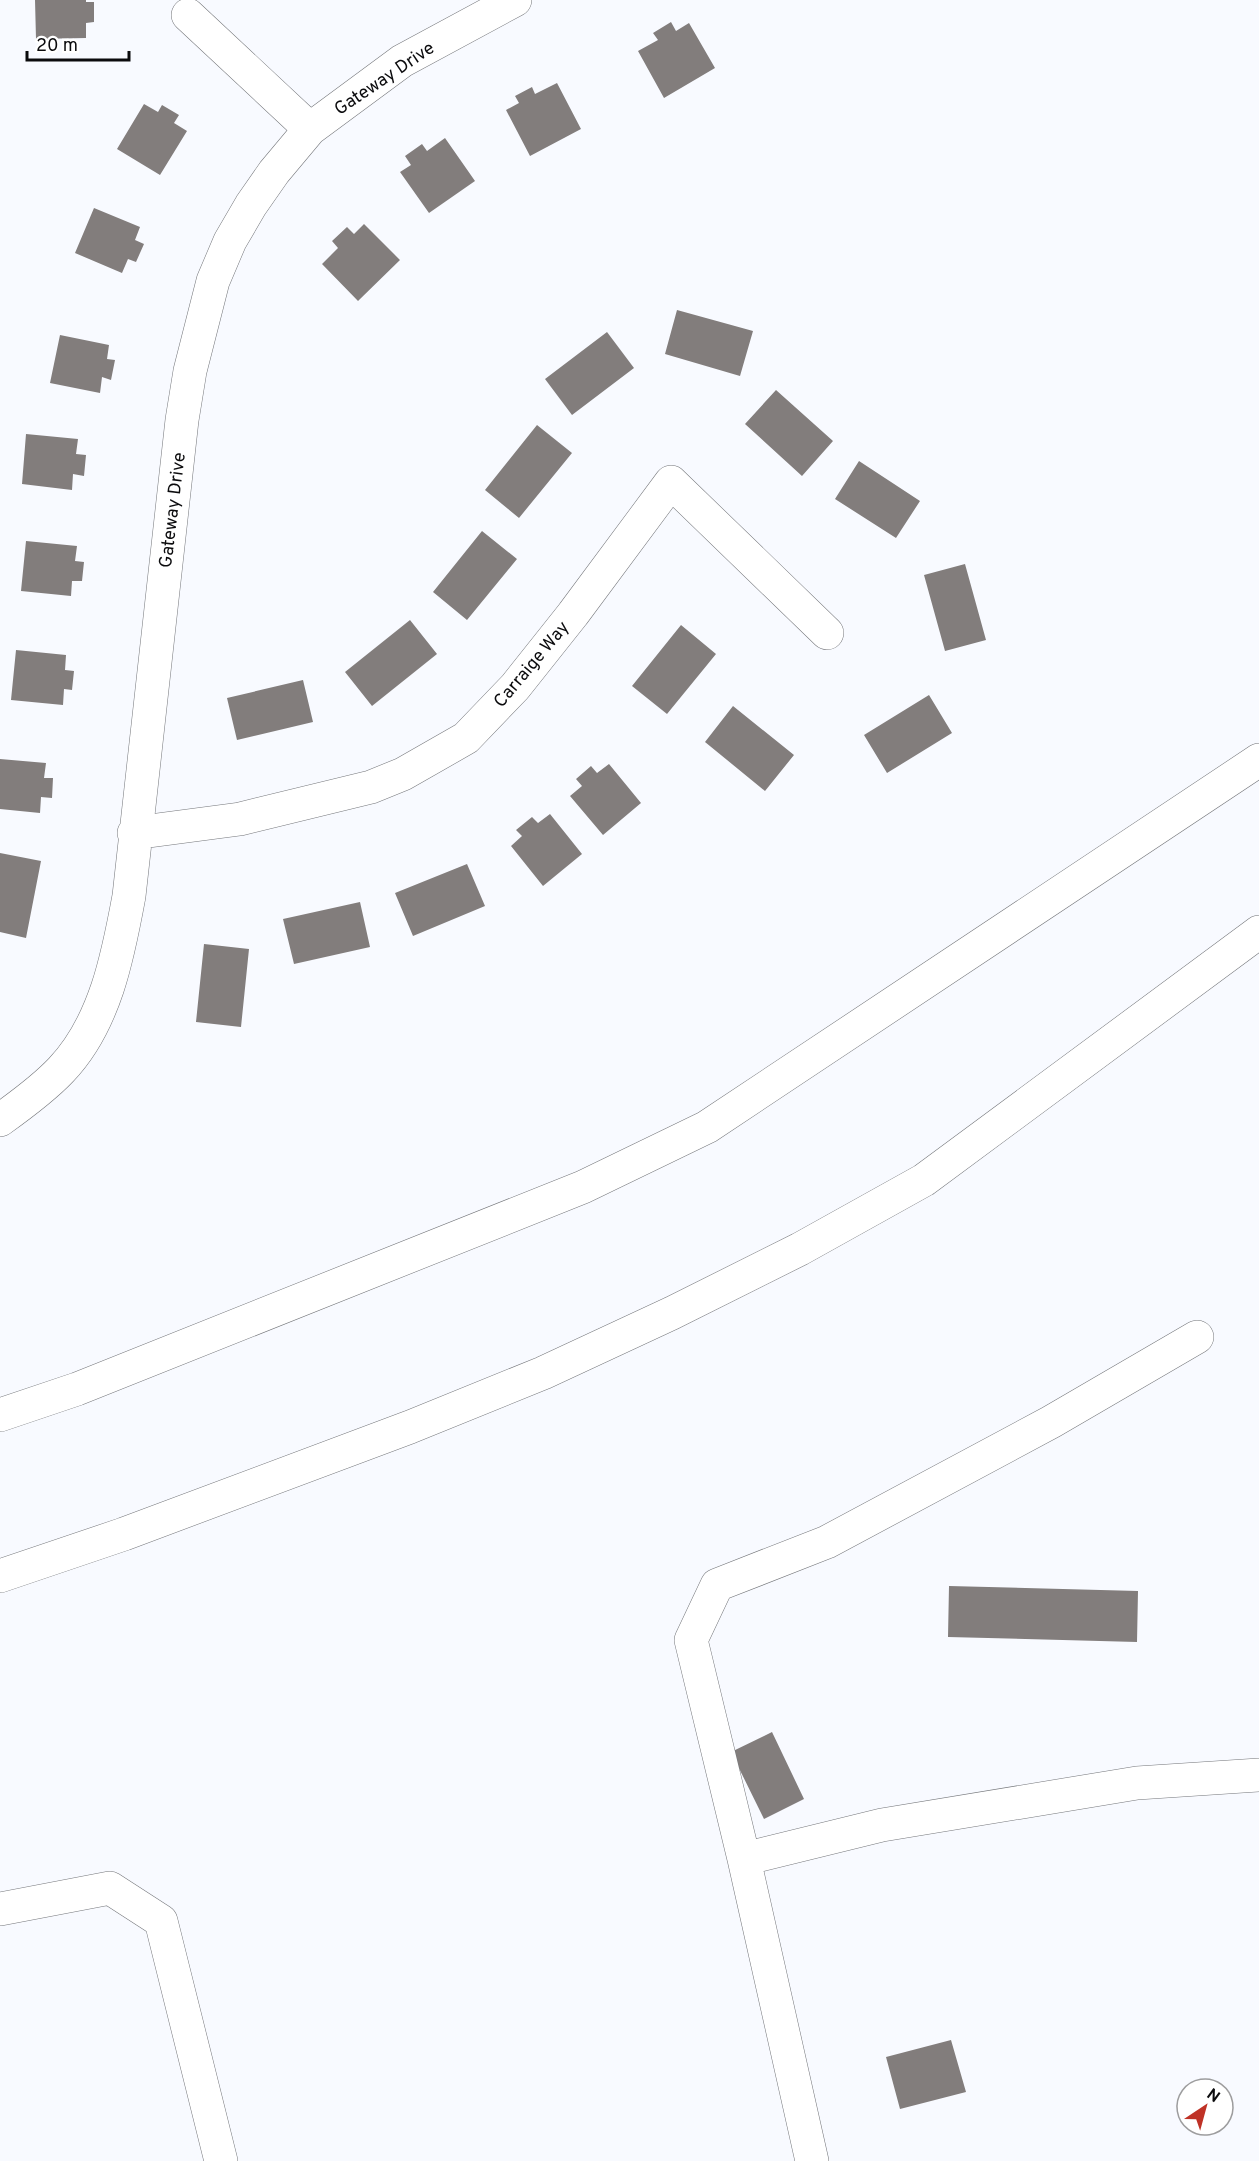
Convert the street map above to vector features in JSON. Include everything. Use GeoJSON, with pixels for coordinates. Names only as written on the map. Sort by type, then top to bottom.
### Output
{"type":"FeatureCollection","features":[{"type":"Feature","properties":{"kind":"main road","name":"Gateway Drive"},"geometry":{"type":"LineString","coordinates":[[0,1120],[62,1070],[100,1008],[120,944],[129,896],[134,833],[182,420],[190,370],[201,325],[213,281],[230,241],[274,172],[310,129],[402,61],[515,0]]}},
{"type":"Feature","properties":{"kind":"main road"},"geometry":{"type":"LineString","coordinates":[[188,15],[310,129]]}},
{"type":"Feature","properties":{"kind":"main road","name":"Carraige Way"},"geometry":{"type":"LineString","coordinates":[[134,833],[240,819],[371,787],[403,774],[466,738],[515,687],[672,482],[827,633]]}},
{"type":"Feature","properties":{"kind":"main road"},"geometry":{"type":"LineString","coordinates":[[0,1415],[583,1187],[707,1127],[1259,760]]}},
{"type":"Feature","properties":{"kind":"main road"},"geometry":{"type":"LineString","coordinates":[[0,1576],[124,1534],[410,1427],[543,1373],[672,1313],[800,1249],[924,1180],[1259,932]]}},
{"type":"Feature","properties":{"kind":"main road"},"geometry":{"type":"LineString","coordinates":[[812,2161],[744,1859],[691,1640],[717,1585],[827,1542],[1051,1422],[1197,1337]]}},
{"type":"Feature","properties":{"kind":"main road"},"geometry":{"type":"LineString","coordinates":[[0,1410],[48,1398]]}},
{"type":"Feature","properties":{"kind":"main road"},"geometry":{"type":"LineString","coordinates":[[0,1594],[124,1534]]}},
{"type":"Feature","properties":{"kind":"main road"},"geometry":{"type":"LineString","coordinates":[[744,1859],[882,1825],[1137,1783],[1259,1774]]}},
{"type":"Feature","properties":{"kind":"main road"},"geometry":{"type":"LineString","coordinates":[[0,1909],[110,1888],[161,1921],[221,2161]]}},
{"type":"Feature","properties":{"kind":"building"},"geometry":{"type":"Polygon","coordinates":[[[35,0],[94,2],[94,22],[86,23],[86,38],[36,39],[35,0]]]}},
{"type":"Feature","properties":{"kind":"building"},"geometry":{"type":"Polygon","coordinates":[[[671,22],[676,31],[689,23],[715,68],[664,98],[638,51],[658,40],[653,33],[671,22]]]}},
{"type":"Feature","properties":{"kind":"building"},"geometry":{"type":"Polygon","coordinates":[[[557,83],[581,129],[530,156],[506,110],[519,103],[515,96],[532,87],[535,94],[557,83]]]}},
{"type":"Feature","properties":{"kind":"building"},"geometry":{"type":"Polygon","coordinates":[[[144,104],[158,112],[162,105],[179,115],[174,123],[187,131],[160,175],[117,149],[144,104]]]}},
{"type":"Feature","properties":{"kind":"building"},"geometry":{"type":"Polygon","coordinates":[[[445,138],[475,181],[429,213],[400,172],[411,165],[405,156],[422,144],[427,151],[445,138]]]}},
{"type":"Feature","properties":{"kind":"building"},"geometry":{"type":"Polygon","coordinates":[[[94,208],[140,227],[135,240],[144,244],[136,262],[128,259],[122,273],[75,253],[94,208]]]}},
{"type":"Feature","properties":{"kind":"building"},"geometry":{"type":"Polygon","coordinates":[[[364,224],[400,260],[358,301],[322,264],[338,248],[332,241],[347,227],[354,234],[364,224]]]}},
{"type":"Feature","properties":{"kind":"building"},"geometry":{"type":"Polygon","coordinates":[[[677,310],[753,331],[740,376],[665,354],[677,310]]]}},
{"type":"Feature","properties":{"kind":"building"},"geometry":{"type":"Polygon","coordinates":[[[607,332],[634,368],[572,415],[545,379],[607,332]]]}},
{"type":"Feature","properties":{"kind":"building"},"geometry":{"type":"Polygon","coordinates":[[[60,335],[109,345],[107,359],[115,360],[111,380],[102,377],[100,393],[50,383],[60,335]]]}},
{"type":"Feature","properties":{"kind":"building"},"geometry":{"type":"Polygon","coordinates":[[[776,390],[833,441],[802,476],[745,424],[776,390]]]}},
{"type":"Feature","properties":{"kind":"building"},"geometry":{"type":"Polygon","coordinates":[[[537,425],[572,453],[519,518],[485,490],[537,425]]]}},
{"type":"Feature","properties":{"kind":"building"},"geometry":{"type":"Polygon","coordinates":[[[26,434],[78,439],[76,454],[86,455],[84,476],[73,474],[72,490],[22,484],[26,434]]]}},
{"type":"Feature","properties":{"kind":"building"},"geometry":{"type":"Polygon","coordinates":[[[859,461],[920,501],[896,538],[835,499],[859,461]]]}},
{"type":"Feature","properties":{"kind":"building"},"geometry":{"type":"Polygon","coordinates":[[[482,531],[517,559],[467,620],[433,592],[482,531]]]}},
{"type":"Feature","properties":{"kind":"building"},"geometry":{"type":"Polygon","coordinates":[[[26,541],[77,546],[75,561],[84,562],[82,581],[72,581],[71,596],[21,591],[26,541]]]}},
{"type":"Feature","properties":{"kind":"building"},"geometry":{"type":"Polygon","coordinates":[[[965,564],[986,640],[945,651],[924,575],[965,564]]]}},
{"type":"Feature","properties":{"kind":"building"},"geometry":{"type":"Polygon","coordinates":[[[410,620],[437,654],[372,706],[345,672],[410,620]]]}},
{"type":"Feature","properties":{"kind":"building"},"geometry":{"type":"Polygon","coordinates":[[[681,625],[716,654],[667,714],[632,686],[681,625]]]}},
{"type":"Feature","properties":{"kind":"building"},"geometry":{"type":"Polygon","coordinates":[[[16,650],[66,655],[65,670],[74,671],[72,690],[64,689],[63,705],[11,700],[16,650]]]}},
{"type":"Feature","properties":{"kind":"building"},"geometry":{"type":"Polygon","coordinates":[[[303,680],[313,722],[237,740],[227,698],[303,680]]]}},
{"type":"Feature","properties":{"kind":"building"},"geometry":{"type":"Polygon","coordinates":[[[929,695],[952,733],[887,773],[864,735],[929,695]]]}},
{"type":"Feature","properties":{"kind":"building"},"geometry":{"type":"Polygon","coordinates":[[[733,706],[794,755],[765,791],[705,742],[733,706]]]}},
{"type":"Feature","properties":{"kind":"building"},"geometry":{"type":"Polygon","coordinates":[[[0,759],[46,763],[44,778],[53,778],[52,798],[41,797],[40,813],[0,809],[0,759]]]}},
{"type":"Feature","properties":{"kind":"building"},"geometry":{"type":"Polygon","coordinates":[[[609,764],[641,803],[603,835],[570,796],[582,786],[576,779],[591,766],[597,773],[609,764]]]}},
{"type":"Feature","properties":{"kind":"building"},"geometry":{"type":"Polygon","coordinates":[[[550,814],[582,854],[543,886],[511,846],[522,836],[516,830],[532,817],[538,823],[550,814]]]}},
{"type":"Feature","properties":{"kind":"building"},"geometry":{"type":"Polygon","coordinates":[[[0,853],[41,861],[26,938],[0,932],[0,853]]]}},
{"type":"Feature","properties":{"kind":"building"},"geometry":{"type":"Polygon","coordinates":[[[467,864],[485,906],[413,936],[395,893],[467,864]]]}},
{"type":"Feature","properties":{"kind":"building"},"geometry":{"type":"Polygon","coordinates":[[[360,902],[370,947],[294,964],[283,919],[360,902]]]}},
{"type":"Feature","properties":{"kind":"building"},"geometry":{"type":"Polygon","coordinates":[[[204,944],[249,949],[241,1027],[196,1022],[204,944]]]}},
{"type":"Feature","properties":{"kind":"building"},"geometry":{"type":"Polygon","coordinates":[[[949,1586],[1138,1591],[1137,1642],[948,1637],[949,1586]]]}},
{"type":"Feature","properties":{"kind":"building"},"geometry":{"type":"Polygon","coordinates":[[[772,1732],[804,1799],[764,1819],[731,1752],[772,1732]]]}},
{"type":"Feature","properties":{"kind":"building"},"geometry":{"type":"Polygon","coordinates":[[[951,2040],[966,2092],[900,2109],[886,2057],[951,2040]]]}}]}
